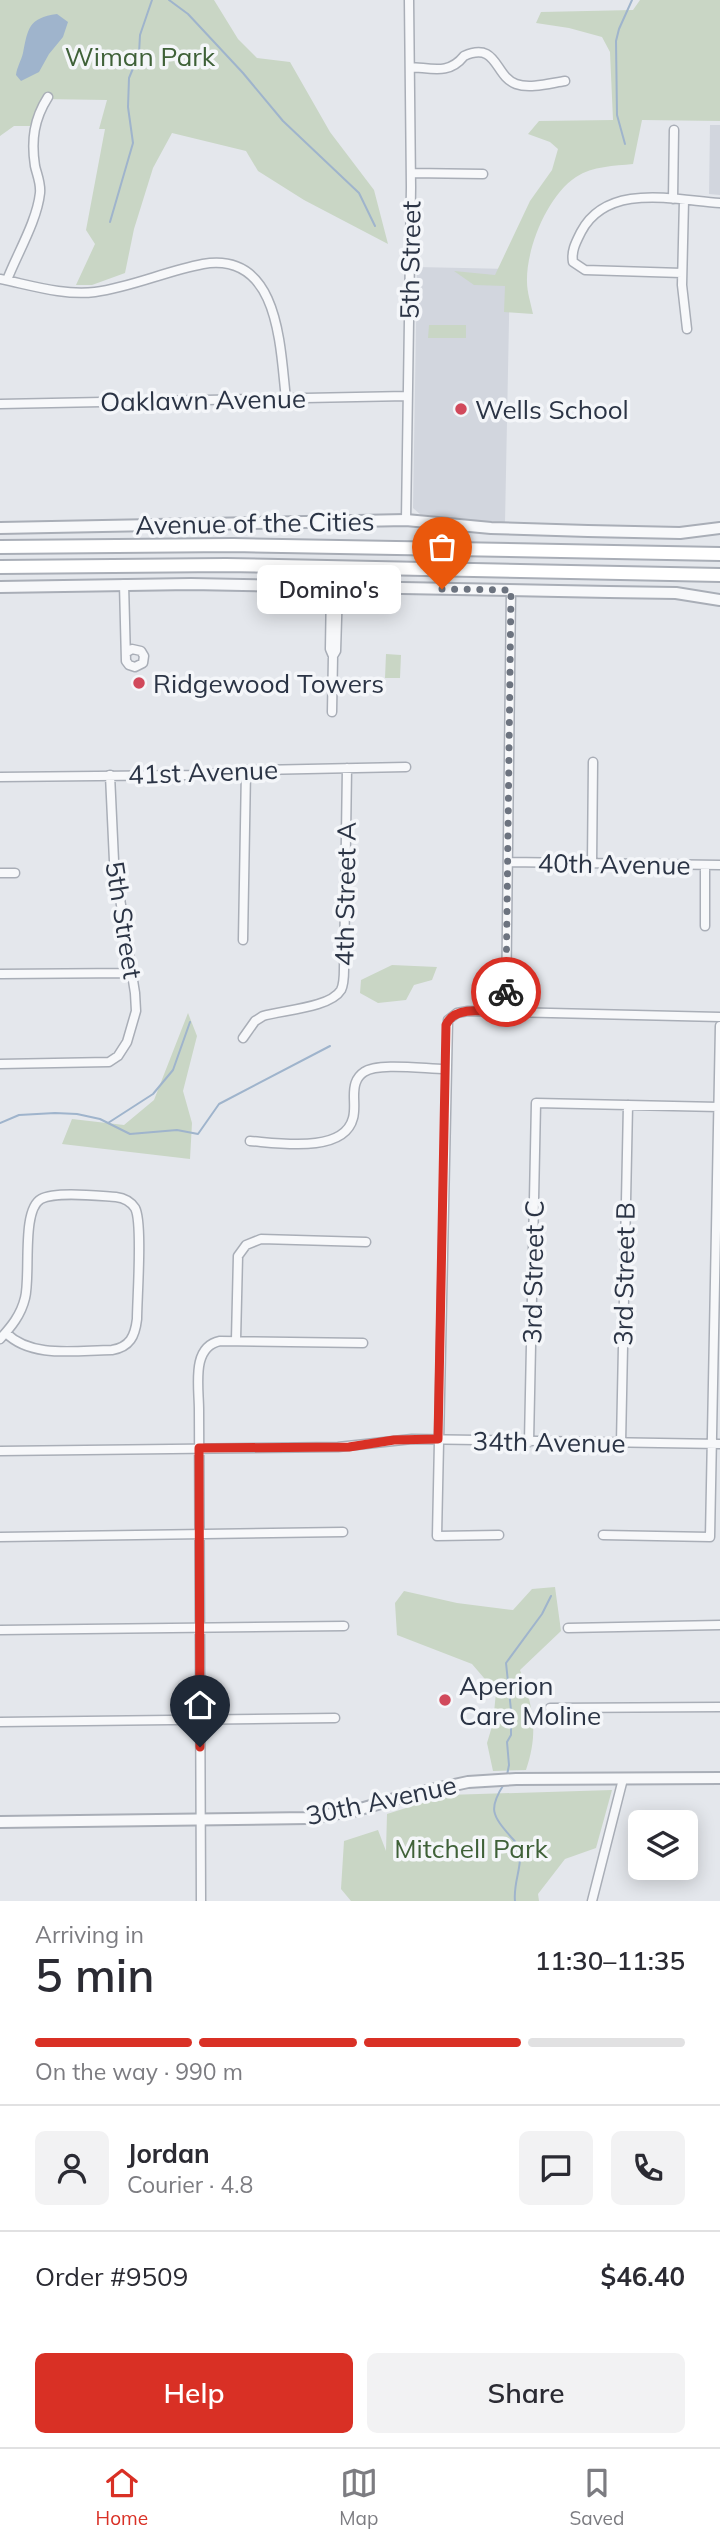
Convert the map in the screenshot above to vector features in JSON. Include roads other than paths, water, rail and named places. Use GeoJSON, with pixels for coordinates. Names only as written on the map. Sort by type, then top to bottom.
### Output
{"type":"FeatureCollection","features":[{"type":"Feature","properties":{"kind":"main road","name":"Avenue of the Cities"},"geometry":{"type":"LineString","coordinates":[[0,547],[233,545],[720,554]]}},
{"type":"Feature","properties":{"kind":"main road","name":"Avenue of the Cities"},"geometry":{"type":"LineString","coordinates":[[0,567],[251,565],[647,573],[720,577]]}},
{"type":"Feature","properties":{"kind":"street","name":"5th Street"},"geometry":{"type":"LineString","coordinates":[[407,520],[411,173],[409,0]]}},
{"type":"Feature","properties":{"kind":"street"},"geometry":{"type":"LineString","coordinates":[[410,67],[447,69],[458,65],[464,56],[480,53],[492,57],[506,78],[520,86],[565,81]]}},
{"type":"Feature","properties":{"kind":"street"},"geometry":{"type":"LineString","coordinates":[[48,97],[37,116],[34,131],[34,155],[41,187],[39,201],[3,280],[90,293],[123,287],[205,264],[227,265],[243,270],[261,288],[275,317],[286,399]]}},
{"type":"Feature","properties":{"kind":"street"},"geometry":{"type":"LineString","coordinates":[[673,199],[674,130]]}},
{"type":"Feature","properties":{"kind":"street"},"geometry":{"type":"LineString","coordinates":[[411,173],[483,174]]}},
{"type":"Feature","properties":{"kind":"street"},"geometry":{"type":"LineString","coordinates":[[682,274],[585,270],[576,267],[572,257],[584,226],[606,205],[623,199],[720,203]]}},
{"type":"Feature","properties":{"kind":"street"},"geometry":{"type":"LineString","coordinates":[[684,200],[682,301],[687,329]]}},
{"type":"Feature","properties":{"kind":"street","name":"Oaklawn Avenue"},"geometry":{"type":"LineString","coordinates":[[0,404],[407,396]]}},
{"type":"Feature","properties":{"kind":"street","name":"Avenue of the Cities"},"geometry":{"type":"LineString","coordinates":[[0,528],[407,520],[588,531],[680,533],[720,528]]}},
{"type":"Feature","properties":{"kind":"street"},"geometry":{"type":"LineString","coordinates":[[124,584],[127,652]]}},
{"type":"Feature","properties":{"kind":"street"},"geometry":{"type":"LineString","coordinates":[[0,586],[124,584],[676,593],[720,600]]}},
{"type":"Feature","properties":{"kind":"street"},"geometry":{"type":"LineString","coordinates":[[332,712],[333,656],[336,650],[335,587]]}},
{"type":"Feature","properties":{"kind":"street"},"geometry":{"type":"LineString","coordinates":[[506,1013],[511,590]]}},
{"type":"Feature","properties":{"kind":"street"},"geometry":{"type":"LineString","coordinates":[[592,864],[593,762]]}},
{"type":"Feature","properties":{"kind":"street","name":"41st Avenue"},"geometry":{"type":"LineString","coordinates":[[0,777],[193,775],[246,770],[405,767]]}},
{"type":"Feature","properties":{"kind":"street","name":"4th Street A"},"geometry":{"type":"LineString","coordinates":[[243,1038],[251,1025],[263,1016],[323,1003],[334,998],[342,988],[345,955],[347,768]]}},
{"type":"Feature","properties":{"kind":"street"},"geometry":{"type":"LineString","coordinates":[[243,940],[246,770]]}},
{"type":"Feature","properties":{"kind":"street","name":"5th Street"},"geometry":{"type":"LineString","coordinates":[[0,1064],[102,1063],[115,1059],[127,1042],[134,1021],[136,1000],[114,860],[110,775]]}},
{"type":"Feature","properties":{"kind":"street","name":"40th Avenue"},"geometry":{"type":"LineString","coordinates":[[508,863],[720,865]]}},
{"type":"Feature","properties":{"kind":"street"},"geometry":{"type":"LineString","coordinates":[[705,865],[705,926]]}},
{"type":"Feature","properties":{"kind":"street"},"geometry":{"type":"LineString","coordinates":[[0,873],[15,873]]}},
{"type":"Feature","properties":{"kind":"street"},"geometry":{"type":"LineString","coordinates":[[0,974],[131,973]]}},
{"type":"Feature","properties":{"kind":"street"},"geometry":{"type":"LineString","coordinates":[[499,1535],[437,1536],[446,1025],[457,1013],[468,1011],[720,1017]]}},
{"type":"Feature","properties":{"kind":"street"},"geometry":{"type":"LineString","coordinates":[[603,1535],[710,1537],[716,1444],[720,1026]]}},
{"type":"Feature","properties":{"kind":"street"},"geometry":{"type":"LineString","coordinates":[[250,1141],[321,1143],[334,1140],[348,1130],[353,1120],[355,1084],[363,1072],[378,1068],[445,1069]]}},
{"type":"Feature","properties":{"kind":"street","name":"3rd Street C"},"geometry":{"type":"LineString","coordinates":[[529,1442],[536,1103],[628,1105]]}},
{"type":"Feature","properties":{"kind":"street"},"geometry":{"type":"LineString","coordinates":[[628,1105],[719,1107]]}},
{"type":"Feature","properties":{"kind":"street","name":"3rd Street B"},"geometry":{"type":"LineString","coordinates":[[621,1443],[628,1105]]}},
{"type":"Feature","properties":{"kind":"street"},"geometry":{"type":"LineString","coordinates":[[54,1196],[109,1196],[122,1198],[134,1208],[138,1224],[136,1320],[135,1334],[131,1341],[122,1348],[112,1350],[38,1349],[21,1345],[3,1336],[22,1310],[27,1290],[29,1220],[34,1205],[41,1199],[54,1196]]}},
{"type":"Feature","properties":{"kind":"street"},"geometry":{"type":"LineString","coordinates":[[236,1340],[238,1256],[242,1247],[261,1239],[366,1241]]}},
{"type":"Feature","properties":{"kind":"street"},"geometry":{"type":"LineString","coordinates":[[201,1901],[200,1361],[206,1346],[216,1342],[236,1340],[363,1343]]}},
{"type":"Feature","properties":{"kind":"street","name":"34th Avenue"},"geometry":{"type":"LineString","coordinates":[[0,1451],[349,1447],[394,1440],[438,1439],[716,1444]]}},
{"type":"Feature","properties":{"kind":"street"},"geometry":{"type":"LineString","coordinates":[[0,1537],[343,1532]]}},
{"type":"Feature","properties":{"kind":"street"},"geometry":{"type":"LineString","coordinates":[[568,1628],[720,1625]]}},
{"type":"Feature","properties":{"kind":"street"},"geometry":{"type":"LineString","coordinates":[[0,1630],[344,1626]]}},
{"type":"Feature","properties":{"kind":"street"},"geometry":{"type":"LineString","coordinates":[[550,1708],[720,1707]]}},
{"type":"Feature","properties":{"kind":"street"},"geometry":{"type":"LineString","coordinates":[[0,1722],[335,1718]]}},
{"type":"Feature","properties":{"kind":"street","name":"30th Avenue"},"geometry":{"type":"LineString","coordinates":[[0,1822],[319,1817],[468,1782],[516,1779],[720,1778]]}},
{"type":"Feature","properties":{"kind":"street"},"geometry":{"type":"LineString","coordinates":[[592,1901],[623,1779]]}},
{"type":"Feature","properties":{"kind":"water"},"geometry":{"type":"Polygon","coordinates":[[[57,14],[68,22],[63,37],[39,72],[21,81],[16,75],[28,31],[40,18],[57,14]]]}},
{"type":"Feature","properties":{"kind":"waterway"},"geometry":{"type":"LineString","coordinates":[[110,222],[133,143],[128,107],[129,78],[139,54],[140,35],[152,0]]}},
{"type":"Feature","properties":{"kind":"waterway"},"geometry":{"type":"LineString","coordinates":[[169,0],[188,14],[283,121],[359,193],[375,226]]}},
{"type":"Feature","properties":{"kind":"waterway"},"geometry":{"type":"LineString","coordinates":[[625,144],[617,115],[616,41],[632,0]]}},
{"type":"Feature","properties":{"kind":"waterway"},"geometry":{"type":"LineString","coordinates":[[108,1123],[153,1094],[173,1070],[190,1022]]}},
{"type":"Feature","properties":{"kind":"waterway"},"geometry":{"type":"LineString","coordinates":[[0,1123],[19,1115],[77,1114],[100,1119],[130,1134],[177,1130],[198,1134],[219,1104],[330,1046]]}},
{"type":"Feature","properties":{"kind":"waterway"},"geometry":{"type":"LineString","coordinates":[[507,1775],[511,1710],[506,1663],[542,1614],[551,1596]]}},
{"type":"Feature","properties":{"kind":"waterway"},"geometry":{"type":"LineString","coordinates":[[504,1784],[496,1800],[494,1812],[520,1851],[515,1901]]}},
{"type":"Feature","properties":{"kind":"place","name":"Wells School"},"geometry":{"type":"Point","coordinates":[461,409]}},
{"type":"Feature","properties":{"kind":"place","name":"Domino's"},"geometry":{"type":"Point","coordinates":[442,589]}},
{"type":"Feature","properties":{"kind":"place","name":"Ridgewood Towers"},"geometry":{"type":"Point","coordinates":[139,683]}},
{"type":"Feature","properties":{"kind":"place","name":"Aperion Care Moline"},"geometry":{"type":"Point","coordinates":[445,1700]}},
{"type":"Feature","properties":{"kind":"park label","name":"Wiman Park"},"geometry":{"type":"Point","coordinates":[140,56]}},
{"type":"Feature","properties":{"kind":"park label","name":"Mitchell Park"},"geometry":{"type":"Point","coordinates":[471,1848]}}]}
